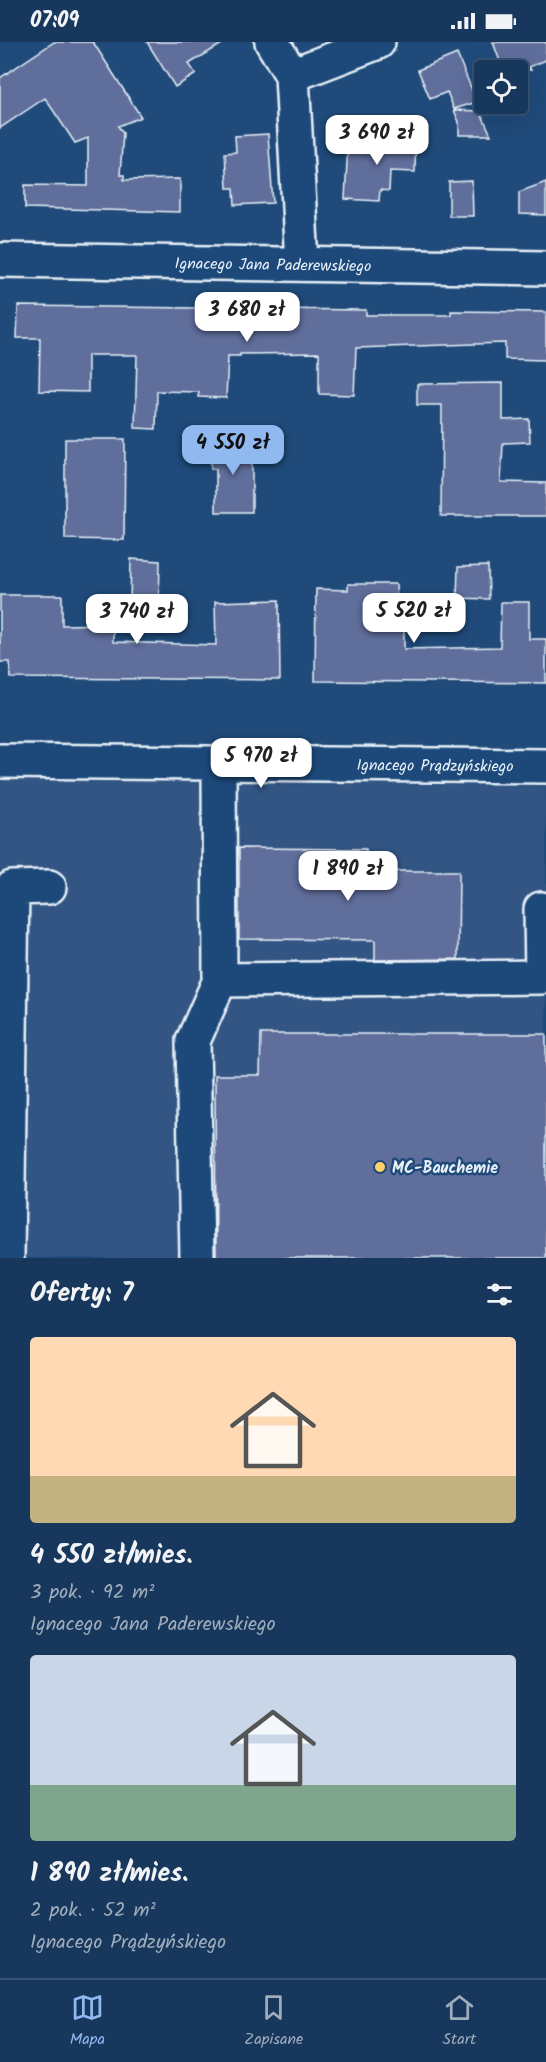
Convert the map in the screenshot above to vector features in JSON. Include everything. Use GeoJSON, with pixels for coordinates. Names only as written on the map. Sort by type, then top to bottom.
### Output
{"type":"FeatureCollection","features":[{"type":"Feature","properties":{"kind":"street"},"geometry":{"type":"LineString","coordinates":[[272,42],[292,75],[302,264]]}},
{"type":"Feature","properties":{"kind":"street"},"geometry":{"type":"LineString","coordinates":[[292,75],[378,42]]}},
{"type":"Feature","properties":{"kind":"street","name":"Ignacego Jana Paderewskiego"},"geometry":{"type":"LineString","coordinates":[[0,260],[546,268]]}},
{"type":"Feature","properties":{"kind":"street","name":"Ignacego Prądzyńskiego"},"geometry":{"type":"LineString","coordinates":[[0,761],[546,766]]}},
{"type":"Feature","properties":{"kind":"street"},"geometry":{"type":"LineString","coordinates":[[197,1258],[193,1041],[220,980],[219,763]]}},
{"type":"Feature","properties":{"kind":"street"},"geometry":{"type":"LineString","coordinates":[[7,1258],[12,888],[49,886]]}},
{"type":"Feature","properties":{"kind":"street"},"geometry":{"type":"LineString","coordinates":[[220,980],[542,977],[542,909]]}},
{"type":"Feature","properties":{"kind":"shaded area"},"geometry":{"type":"Polygon","coordinates":[[[0,780],[546,786],[546,1258],[0,1258],[0,780]]]}},
{"type":"Feature","properties":{"kind":"building"},"geometry":{"type":"Polygon","coordinates":[[[54,42],[93,42],[141,117],[118,126],[123,133],[120,175],[124,175],[124,180],[180,179],[180,212],[25,208],[25,185],[88,186],[88,138],[75,143],[45,98],[0,128],[0,78],[54,42]]]}},
{"type":"Feature","properties":{"kind":"building"},"geometry":{"type":"Polygon","coordinates":[[[147,42],[225,42],[189,64],[196,74],[175,87],[147,42]]]}},
{"type":"Feature","properties":{"kind":"building"},"geometry":{"type":"Polygon","coordinates":[[[493,42],[546,42],[546,60],[529,67],[531,70],[528,70],[528,60],[499,60],[493,42]]]}},
{"type":"Feature","properties":{"kind":"building"},"geometry":{"type":"Polygon","coordinates":[[[457,54],[474,95],[474,103],[454,109],[447,92],[430,99],[418,70],[457,54]]]}},
{"type":"Feature","properties":{"kind":"building"},"geometry":{"type":"Polygon","coordinates":[[[454,110],[474,111],[474,114],[481,114],[491,135],[459,135],[459,122],[454,110]]]}},
{"type":"Feature","properties":{"kind":"building"},"geometry":{"type":"Polygon","coordinates":[[[268,134],[273,203],[235,205],[234,188],[227,188],[225,153],[236,152],[235,136],[268,134]]]}},
{"type":"Feature","properties":{"kind":"building"},"geometry":{"type":"Polygon","coordinates":[[[416,134],[415,172],[390,171],[389,191],[380,190],[379,201],[345,199],[348,142],[397,145],[397,135],[416,134]]]}},
{"type":"Feature","properties":{"kind":"building"},"geometry":{"type":"Polygon","coordinates":[[[472,181],[473,216],[449,216],[449,182],[472,181]]]}},
{"type":"Feature","properties":{"kind":"building"},"geometry":{"type":"Polygon","coordinates":[[[546,182],[546,215],[519,214],[519,192],[546,182]]]}},
{"type":"Feature","properties":{"kind":"building"},"geometry":{"type":"Polygon","coordinates":[[[18,306],[366,310],[366,315],[451,315],[451,311],[546,312],[546,360],[505,359],[505,343],[356,348],[354,395],[319,394],[319,353],[240,354],[240,356],[228,356],[226,398],[198,397],[199,392],[157,391],[156,429],[135,428],[137,355],[88,355],[88,392],[39,391],[40,338],[17,338],[18,306]]]}},
{"type":"Feature","properties":{"kind":"building"},"geometry":{"type":"Polygon","coordinates":[[[503,383],[503,420],[529,419],[530,442],[503,443],[501,482],[546,483],[546,516],[441,516],[442,405],[417,405],[417,384],[503,383]]]}},
{"type":"Feature","properties":{"kind":"building"},"geometry":{"type":"Polygon","coordinates":[[[65,439],[125,439],[124,540],[65,539],[65,439]]]}},
{"type":"Feature","properties":{"kind":"building"},"geometry":{"type":"Polygon","coordinates":[[[211,443],[252,443],[252,512],[216,512],[216,469],[211,469],[211,443]]]}},
{"type":"Feature","properties":{"kind":"building"},"geometry":{"type":"Polygon","coordinates":[[[131,559],[160,561],[159,604],[130,603],[131,559]]]}},
{"type":"Feature","properties":{"kind":"building"},"geometry":{"type":"Polygon","coordinates":[[[488,566],[489,599],[457,598],[458,567],[488,566]]]}},
{"type":"Feature","properties":{"kind":"building"},"geometry":{"type":"Polygon","coordinates":[[[348,584],[396,584],[397,602],[404,602],[404,649],[500,647],[501,602],[529,602],[529,639],[546,639],[546,683],[315,681],[316,589],[348,590],[348,584]]]}},
{"type":"Feature","properties":{"kind":"building"},"geometry":{"type":"Polygon","coordinates":[[[0,595],[62,595],[62,625],[113,624],[113,642],[216,645],[215,602],[279,600],[280,680],[11,678],[10,662],[0,662],[0,595]]]}},
{"type":"Feature","properties":{"kind":"building"},"geometry":{"type":"Polygon","coordinates":[[[239,848],[366,849],[366,871],[459,871],[458,959],[375,960],[375,940],[239,939],[239,848]]]}},
{"type":"Feature","properties":{"kind":"building","name":"MC-Bauchemie"},"geometry":{"type":"Polygon","coordinates":[[[261,1034],[546,1034],[546,1258],[216,1258],[215,1075],[260,1075],[261,1034]]]}},
{"type":"Feature","properties":{"kind":"place","name":"MC-Bauchemie"},"geometry":{"type":"Point","coordinates":[380,1167]}}]}
